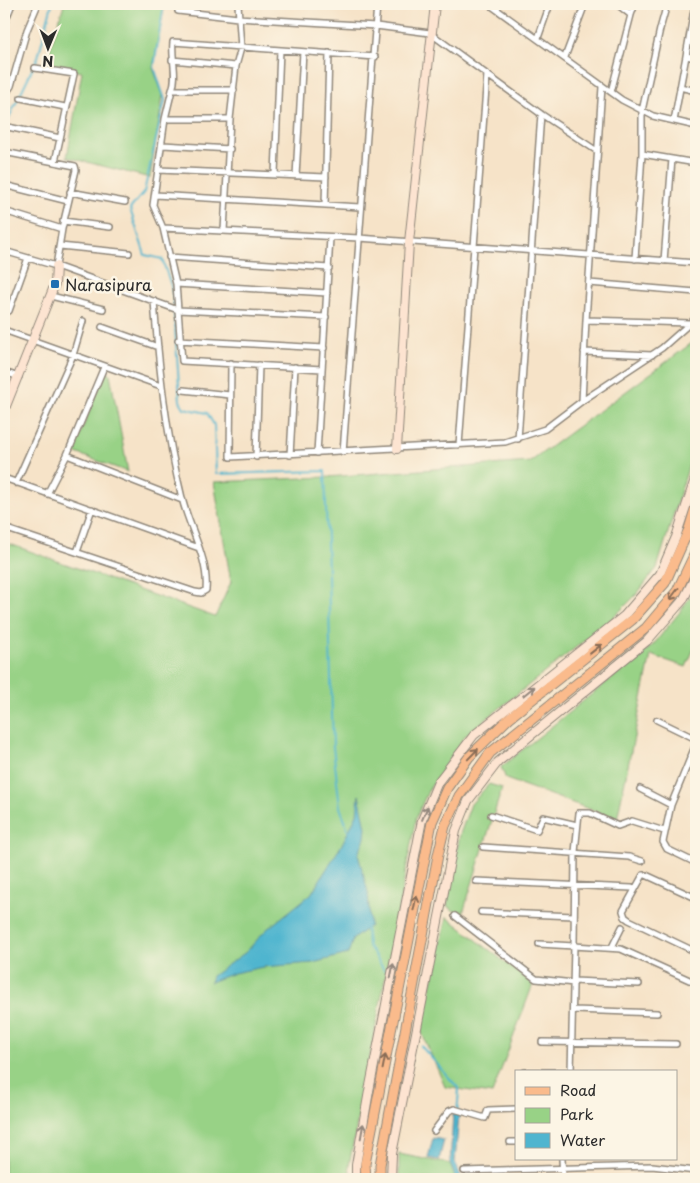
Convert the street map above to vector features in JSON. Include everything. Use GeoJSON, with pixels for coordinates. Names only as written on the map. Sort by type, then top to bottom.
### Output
{"type":"FeatureCollection","features":[{"type":"Feature","properties":{"kind":"main road"},"geometry":{"type":"LineString","coordinates":[[366,1179],[365,1164],[432,822],[447,788],[469,757],[509,718],[632,620],[665,582],[689,529],[696,506]]}},
{"type":"Feature","properties":{"kind":"main road"},"geometry":{"type":"LineString","coordinates":[[380,1179],[380,1165],[438,855],[445,826],[459,796],[490,752],[646,628],[677,591],[696,551]]}},
{"type":"Feature","properties":{"kind":"street"},"geometry":{"type":"LineString","coordinates":[[4,24],[12,4]]}},
{"type":"Feature","properties":{"kind":"street"},"geometry":{"type":"LineString","coordinates":[[4,96],[11,86],[27,30],[38,4]]}},
{"type":"Feature","properties":{"kind":"street"},"geometry":{"type":"LineString","coordinates":[[224,231],[230,149],[230,119],[236,66],[241,48],[238,4]]}},
{"type":"Feature","properties":{"kind":"street"},"geometry":{"type":"LineString","coordinates":[[343,452],[360,207],[375,56],[377,4]]}},
{"type":"Feature","properties":{"kind":"street"},"geometry":{"type":"LineString","coordinates":[[397,449],[409,242],[430,33],[435,4]]}},
{"type":"Feature","properties":{"kind":"street"},"geometry":{"type":"LineString","coordinates":[[489,4],[565,57],[602,87],[642,111],[696,126]]}},
{"type":"Feature","properties":{"kind":"street"},"geometry":{"type":"LineString","coordinates":[[538,38],[550,4]]}},
{"type":"Feature","properties":{"kind":"street"},"geometry":{"type":"LineString","coordinates":[[565,57],[585,4]]}},
{"type":"Feature","properties":{"kind":"street"},"geometry":{"type":"LineString","coordinates":[[617,4],[631,15]]}},
{"type":"Feature","properties":{"kind":"street"},"geometry":{"type":"LineString","coordinates":[[611,92],[635,4]]}},
{"type":"Feature","properties":{"kind":"street"},"geometry":{"type":"LineString","coordinates":[[635,259],[642,154],[642,111],[667,4]]}},
{"type":"Feature","properties":{"kind":"street"},"geometry":{"type":"LineString","coordinates":[[674,121],[695,4]]}},
{"type":"Feature","properties":{"kind":"street"},"geometry":{"type":"LineString","coordinates":[[178,11],[238,18],[376,26],[430,33],[542,114],[597,151]]}},
{"type":"Feature","properties":{"kind":"street"},"geometry":{"type":"LineString","coordinates":[[322,369],[182,361],[178,340],[176,284],[163,228],[154,210],[158,170],[174,79],[173,42],[375,56]]}},
{"type":"Feature","properties":{"kind":"street"},"geometry":{"type":"LineString","coordinates":[[275,174],[280,50]]}},
{"type":"Feature","properties":{"kind":"street"},"geometry":{"type":"LineString","coordinates":[[296,176],[303,52]]}},
{"type":"Feature","properties":{"kind":"street"},"geometry":{"type":"LineString","coordinates":[[325,206],[329,53]]}},
{"type":"Feature","properties":{"kind":"street"},"geometry":{"type":"LineString","coordinates":[[686,56],[696,58]]}},
{"type":"Feature","properties":{"kind":"street"},"geometry":{"type":"LineString","coordinates":[[172,60],[236,66]]}},
{"type":"Feature","properties":{"kind":"street"},"geometry":{"type":"LineString","coordinates":[[36,68],[74,74],[65,107],[55,162]]}},
{"type":"Feature","properties":{"kind":"street"},"geometry":{"type":"LineString","coordinates":[[460,445],[487,74]]}},
{"type":"Feature","properties":{"kind":"street"},"geometry":{"type":"LineString","coordinates":[[582,401],[602,87]]}},
{"type":"Feature","properties":{"kind":"street"},"geometry":{"type":"LineString","coordinates":[[680,87],[696,91]]}},
{"type":"Feature","properties":{"kind":"street"},"geometry":{"type":"LineString","coordinates":[[172,90],[234,90]]}},
{"type":"Feature","properties":{"kind":"street"},"geometry":{"type":"LineString","coordinates":[[21,98],[65,107]]}},
{"type":"Feature","properties":{"kind":"street"},"geometry":{"type":"LineString","coordinates":[[518,439],[542,114]]}},
{"type":"Feature","properties":{"kind":"street"},"geometry":{"type":"LineString","coordinates":[[166,119],[230,119]]}},
{"type":"Feature","properties":{"kind":"street"},"geometry":{"type":"LineString","coordinates":[[8,127],[60,138]]}},
{"type":"Feature","properties":{"kind":"street"},"geometry":{"type":"LineString","coordinates":[[163,145],[230,149]]}},
{"type":"Feature","properties":{"kind":"street"},"geometry":{"type":"LineString","coordinates":[[4,152],[75,166],[63,221],[55,284],[4,411]]}},
{"type":"Feature","properties":{"kind":"street"},"geometry":{"type":"LineString","coordinates":[[642,154],[696,163]]}},
{"type":"Feature","properties":{"kind":"street"},"geometry":{"type":"LineString","coordinates":[[664,261],[672,159]]}},
{"type":"Feature","properties":{"kind":"street"},"geometry":{"type":"LineString","coordinates":[[158,170],[275,174],[326,178]]}},
{"type":"Feature","properties":{"kind":"street"},"geometry":{"type":"LineString","coordinates":[[4,186],[68,201]]}},
{"type":"Feature","properties":{"kind":"street"},"geometry":{"type":"LineString","coordinates":[[70,192],[124,202]]}},
{"type":"Feature","properties":{"kind":"street"},"geometry":{"type":"LineString","coordinates":[[155,195],[360,207]]}},
{"type":"Feature","properties":{"kind":"street"},"geometry":{"type":"LineString","coordinates":[[4,211],[62,229]]}},
{"type":"Feature","properties":{"kind":"street"},"geometry":{"type":"LineString","coordinates":[[63,221],[110,227]]}},
{"type":"Feature","properties":{"kind":"street"},"geometry":{"type":"LineString","coordinates":[[163,228],[359,238],[696,263],[696,255]]}},
{"type":"Feature","properties":{"kind":"street"},"geometry":{"type":"LineString","coordinates":[[317,453],[330,238]]}},
{"type":"Feature","properties":{"kind":"street"},"geometry":{"type":"LineString","coordinates":[[60,246],[129,253]]}},
{"type":"Feature","properties":{"kind":"street"},"geometry":{"type":"LineString","coordinates":[[4,251],[56,266],[178,310],[326,317]]}},
{"type":"Feature","properties":{"kind":"street"},"geometry":{"type":"LineString","coordinates":[[169,257],[329,268]]}},
{"type":"Feature","properties":{"kind":"street"},"geometry":{"type":"LineString","coordinates":[[9,311],[28,258]]}},
{"type":"Feature","properties":{"kind":"street"},"geometry":{"type":"LineString","coordinates":[[589,283],[696,292]]}},
{"type":"Feature","properties":{"kind":"street"},"geometry":{"type":"LineString","coordinates":[[176,284],[327,293]]}},
{"type":"Feature","properties":{"kind":"street"},"geometry":{"type":"LineString","coordinates":[[51,296],[103,310]]}},
{"type":"Feature","properties":{"kind":"street"},"geometry":{"type":"LineString","coordinates":[[4,528],[201,593],[206,590],[207,583],[199,548],[182,500],[161,386],[156,302]]}},
{"type":"Feature","properties":{"kind":"street"},"geometry":{"type":"LineString","coordinates":[[231,363],[230,457],[460,445],[518,439],[545,429],[582,401],[652,355],[696,318]]}},
{"type":"Feature","properties":{"kind":"street"},"geometry":{"type":"LineString","coordinates":[[586,320],[690,323]]}},
{"type":"Feature","properties":{"kind":"street"},"geometry":{"type":"LineString","coordinates":[[16,483],[74,355],[83,321]]}},
{"type":"Feature","properties":{"kind":"street"},"geometry":{"type":"LineString","coordinates":[[102,327],[158,347]]}},
{"type":"Feature","properties":{"kind":"street"},"geometry":{"type":"LineString","coordinates":[[4,330],[161,386]]}},
{"type":"Feature","properties":{"kind":"street"},"geometry":{"type":"LineString","coordinates":[[178,340],[324,348]]}},
{"type":"Feature","properties":{"kind":"street"},"geometry":{"type":"LineString","coordinates":[[584,352],[652,355]]}},
{"type":"Feature","properties":{"kind":"street"},"geometry":{"type":"LineString","coordinates":[[256,457],[259,365]]}},
{"type":"Feature","properties":{"kind":"street"},"geometry":{"type":"LineString","coordinates":[[47,494],[67,455],[104,367]]}},
{"type":"Feature","properties":{"kind":"street"},"geometry":{"type":"LineString","coordinates":[[290,455],[295,367]]}},
{"type":"Feature","properties":{"kind":"street"},"geometry":{"type":"LineString","coordinates":[[4,372],[18,378]]}},
{"type":"Feature","properties":{"kind":"street"},"geometry":{"type":"LineString","coordinates":[[183,390],[230,395]]}},
{"type":"Feature","properties":{"kind":"street"},"geometry":{"type":"LineString","coordinates":[[67,455],[182,500]]}},
{"type":"Feature","properties":{"kind":"street"},"geometry":{"type":"LineString","coordinates":[[356,1179],[356,1165],[367,1100],[422,820],[438,782],[474,735],[624,616],[660,574],[676,537],[696,476]]}},
{"type":"Feature","properties":{"kind":"street"},"geometry":{"type":"LineString","coordinates":[[4,478],[199,548]]}},
{"type":"Feature","properties":{"kind":"street"},"geometry":{"type":"LineString","coordinates":[[77,552],[92,509]]}},
{"type":"Feature","properties":{"kind":"street"},"geometry":{"type":"LineString","coordinates":[[391,1179],[392,1154],[456,831],[468,802],[498,762],[647,641],[683,600],[696,575]]}},
{"type":"Feature","properties":{"kind":"street"},"geometry":{"type":"LineString","coordinates":[[657,720],[696,739]]}},
{"type":"Feature","properties":{"kind":"street"},"geometry":{"type":"LineString","coordinates":[[696,744],[671,805],[663,842],[666,848],[696,862]]}},
{"type":"Feature","properties":{"kind":"street"},"geometry":{"type":"LineString","coordinates":[[640,789],[671,805]]}},
{"type":"Feature","properties":{"kind":"street"},"geometry":{"type":"LineString","coordinates":[[571,1070],[574,1010],[575,852],[579,813],[590,813],[618,826],[632,821],[664,831]]}},
{"type":"Feature","properties":{"kind":"street"},"geometry":{"type":"LineString","coordinates":[[491,815],[538,830],[543,817],[577,825]]}},
{"type":"Feature","properties":{"kind":"street"},"geometry":{"type":"LineString","coordinates":[[483,847],[629,856],[642,861]]}},
{"type":"Feature","properties":{"kind":"street"},"geometry":{"type":"LineString","coordinates":[[696,898],[643,875],[623,911],[625,917],[629,920],[696,952]]}},
{"type":"Feature","properties":{"kind":"street"},"geometry":{"type":"LineString","coordinates":[[476,881],[632,888]]}},
{"type":"Feature","properties":{"kind":"street"},"geometry":{"type":"LineString","coordinates":[[481,912],[574,916]]}},
{"type":"Feature","properties":{"kind":"street"},"geometry":{"type":"LineString","coordinates":[[454,916],[536,979],[639,984]]}},
{"type":"Feature","properties":{"kind":"street"},"geometry":{"type":"LineString","coordinates":[[612,947],[622,927]]}},
{"type":"Feature","properties":{"kind":"street"},"geometry":{"type":"LineString","coordinates":[[539,944],[612,947],[696,983]]}},
{"type":"Feature","properties":{"kind":"street"},"geometry":{"type":"LineString","coordinates":[[574,1010],[657,1013]]}},
{"type":"Feature","properties":{"kind":"street"},"geometry":{"type":"LineString","coordinates":[[542,1042],[676,1044]]}},
{"type":"Feature","properties":{"kind":"street"},"geometry":{"type":"LineString","coordinates":[[434,1130],[445,1116],[454,1109],[485,1118],[488,1110],[515,1109]]}},
{"type":"Feature","properties":{"kind":"street"},"geometry":{"type":"LineString","coordinates":[[510,1142],[515,1142]]}},
{"type":"Feature","properties":{"kind":"street"},"geometry":{"type":"LineString","coordinates":[[562,1160],[563,1179]]}},
{"type":"Feature","properties":{"kind":"street"},"geometry":{"type":"LineString","coordinates":[[464,1172],[652,1166],[696,1171]]}},
{"type":"Feature","properties":{"kind":"green space"},"geometry":{"type":"Polygon","coordinates":[[[64,4],[165,4],[153,68],[163,95],[150,178],[67,157],[82,72],[45,65],[64,4]]]}},
{"type":"Feature","properties":{"kind":"green space"},"geometry":{"type":"Polygon","coordinates":[[[696,340],[696,442],[657,568],[636,595],[615,616],[465,736],[428,791],[416,818],[349,1165],[351,1179],[4,1179],[4,542],[215,617],[231,582],[214,482],[327,477],[530,462],[696,340]]]}},
{"type":"Feature","properties":{"kind":"green space"},"geometry":{"type":"Polygon","coordinates":[[[105,372],[110,374],[128,472],[73,452],[105,372]]]}},
{"type":"Feature","properties":{"kind":"green space"},"geometry":{"type":"Polygon","coordinates":[[[696,588],[696,644],[686,667],[651,655],[617,819],[506,779],[501,767],[653,645],[696,588]]]}},
{"type":"Feature","properties":{"kind":"green space"},"geometry":{"type":"Polygon","coordinates":[[[489,784],[502,788],[462,916],[447,906],[460,834],[471,804],[489,784]]]}},
{"type":"Feature","properties":{"kind":"green space"},"geometry":{"type":"Polygon","coordinates":[[[447,917],[533,984],[492,1094],[445,1087],[421,1031],[447,917]]]}},
{"type":"Feature","properties":{"kind":"green space"},"geometry":{"type":"Polygon","coordinates":[[[399,1154],[450,1164],[456,1179],[399,1179],[399,1154]]]}},
{"type":"Feature","properties":{"kind":"water"},"geometry":{"type":"Polygon","coordinates":[[[359,795],[366,827],[365,838],[358,854],[368,892],[370,926],[353,939],[348,954],[313,963],[263,967],[234,973],[210,982],[212,976],[246,952],[266,930],[311,894],[341,846],[357,814],[359,795]]]}},
{"type":"Feature","properties":{"kind":"water"},"geometry":{"type":"Polygon","coordinates":[[[453,1114],[459,1115],[455,1162],[462,1179],[456,1179],[450,1164],[453,1114]]]}},
{"type":"Feature","properties":{"kind":"water"},"geometry":{"type":"Polygon","coordinates":[[[433,1138],[444,1140],[439,1160],[428,1158],[433,1138]]]}},
{"type":"Feature","properties":{"kind":"waterway"},"geometry":{"type":"LineString","coordinates":[[4,128],[38,57],[52,4]]}},
{"type":"Feature","properties":{"kind":"waterway"},"geometry":{"type":"LineString","coordinates":[[164,4],[154,67],[165,100],[144,192],[130,209],[145,255],[162,259],[171,286],[174,306]]}},
{"type":"Feature","properties":{"kind":"waterway"},"geometry":{"type":"LineString","coordinates":[[174,311],[180,401],[184,408],[207,413],[214,425],[216,474],[325,471],[333,747],[340,807],[349,833]]}},
{"type":"Feature","properties":{"kind":"waterway"},"geometry":{"type":"LineString","coordinates":[[366,928],[368,945],[384,970]]}},
{"type":"Feature","properties":{"kind":"waterway"},"geometry":{"type":"LineString","coordinates":[[421,1046],[459,1089],[457,1115]]}},
{"type":"Feature","properties":{"kind":"place","name":"Narasipura"},"geometry":{"type":"Point","coordinates":[55,284]}}]}
